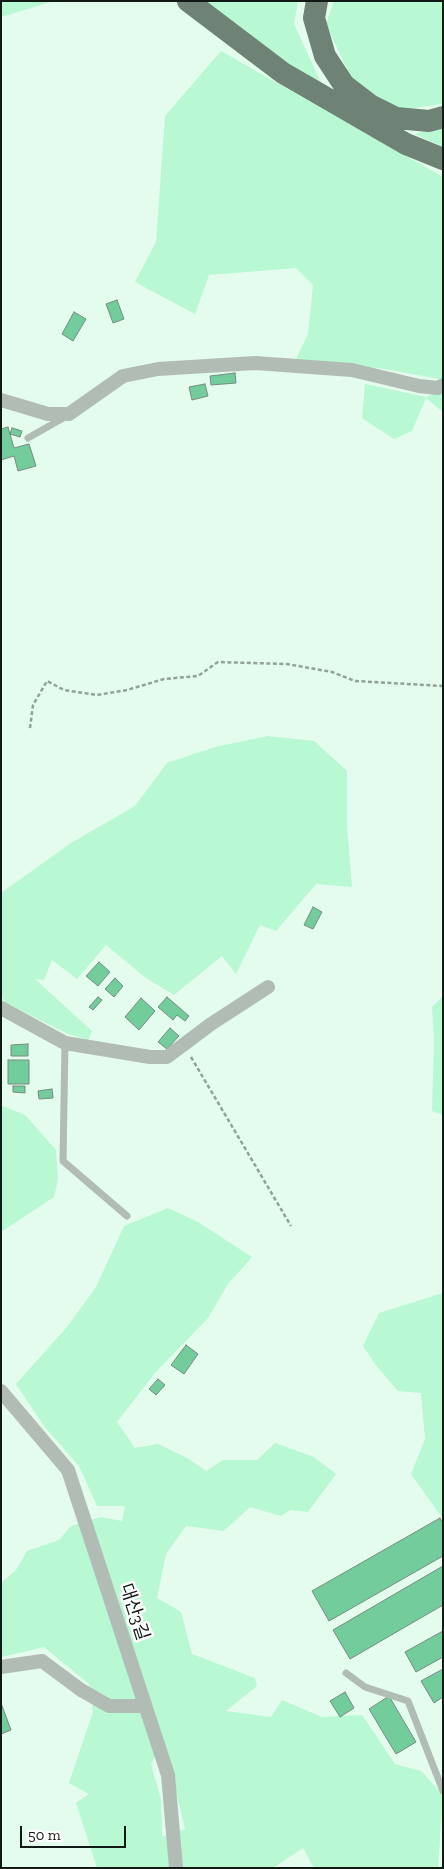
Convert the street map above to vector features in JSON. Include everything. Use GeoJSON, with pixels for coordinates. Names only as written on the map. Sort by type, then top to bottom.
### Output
{"type":"FeatureCollection","features":[{"type":"Feature","properties":{"kind":"highway"},"geometry":{"type":"LineString","coordinates":[[188,1],[283,73],[406,144],[443,159]]}},
{"type":"Feature","properties":{"kind":"highway"},"geometry":{"type":"LineString","coordinates":[[317,1],[314,18],[325,56],[344,85],[370,105],[396,118],[429,121],[443,117]]}},
{"type":"Feature","properties":{"kind":"street"},"geometry":{"type":"LineString","coordinates":[[1,400],[48,414],[69,414],[123,376],[158,369],[256,363],[352,370],[419,386],[438,388],[443,385]]}},
{"type":"Feature","properties":{"kind":"street"},"geometry":{"type":"LineString","coordinates":[[1,1008],[65,1043],[150,1057],[167,1057],[268,987]]}},
{"type":"Feature","properties":{"kind":"street","name":"대산3길"},"geometry":{"type":"LineString","coordinates":[[1,1391],[68,1470],[168,1775],[176,1868]]}},
{"type":"Feature","properties":{"kind":"street"},"geometry":{"type":"LineString","coordinates":[[1,1667],[42,1661],[81,1690],[109,1706],[145,1706]]}},
{"type":"Feature","properties":{"kind":"lane"},"geometry":{"type":"LineString","coordinates":[[28,438],[69,414]]}},
{"type":"Feature","properties":{"kind":"lane"},"geometry":{"type":"LineString","coordinates":[[65,1043],[63,1162],[127,1216]]}},
{"type":"Feature","properties":{"kind":"lane"},"geometry":{"type":"LineString","coordinates":[[346,1672],[365,1687],[408,1701],[443,1791]]}},
{"type":"Feature","properties":{"kind":"path"},"geometry":{"type":"LineString","coordinates":[[30,728],[33,704],[47,681],[64,690],[97,695],[164,679],[198,676],[218,662],[287,664],[332,672],[355,681],[443,686]]}},
{"type":"Feature","properties":{"kind":"path"},"geometry":{"type":"LineString","coordinates":[[184,1045],[291,1226]]}},
{"type":"Feature","properties":{"kind":"green space"},"geometry":{"type":"Polygon","coordinates":[[[1,1],[54,1],[1,17],[1,1]]]}},
{"type":"Feature","properties":{"kind":"green space"},"geometry":{"type":"Polygon","coordinates":[[[201,1],[298,1],[294,24],[324,89],[201,1]]]}},
{"type":"Feature","properties":{"kind":"green space"},"geometry":{"type":"Polygon","coordinates":[[[334,1],[443,1],[443,104],[399,110],[352,80],[326,24],[334,1]]]}},
{"type":"Feature","properties":{"kind":"green space"},"geometry":{"type":"Polygon","coordinates":[[[221,51],[443,177],[443,377],[439,379],[385,369],[296,359],[308,334],[313,285],[296,268],[209,275],[195,314],[135,282],[156,242],[165,116],[221,51]]]}},
{"type":"Feature","properties":{"kind":"green space"},"geometry":{"type":"Polygon","coordinates":[[[443,127],[443,147],[415,134],[443,127]]]}},
{"type":"Feature","properties":{"kind":"green space"},"geometry":{"type":"Polygon","coordinates":[[[365,384],[426,397],[443,389],[443,412],[426,398],[412,431],[394,439],[362,418],[365,384]]]}},
{"type":"Feature","properties":{"kind":"green space"},"geometry":{"type":"Polygon","coordinates":[[[268,736],[314,741],[347,771],[347,826],[352,887],[316,884],[276,931],[260,925],[236,974],[222,956],[174,995],[146,978],[106,945],[77,979],[52,960],[44,980],[35,979],[92,1031],[88,1040],[68,1034],[4,1002],[1,994],[1,893],[71,843],[135,806],[167,763],[215,747],[268,736]]]}},
{"type":"Feature","properties":{"kind":"green space"},"geometry":{"type":"Polygon","coordinates":[[[443,996],[443,1115],[432,1111],[434,1041],[432,1007],[443,996]]]}},
{"type":"Feature","properties":{"kind":"green space"},"geometry":{"type":"Polygon","coordinates":[[[3,1106],[25,1115],[56,1150],[58,1179],[54,1197],[1,1232],[1,1107],[3,1106]]]}},
{"type":"Feature","properties":{"kind":"green space"},"geometry":{"type":"Polygon","coordinates":[[[168,1208],[198,1222],[252,1257],[228,1284],[208,1318],[154,1374],[117,1422],[135,1448],[158,1444],[189,1459],[206,1471],[223,1460],[257,1460],[275,1443],[314,1457],[336,1474],[308,1512],[290,1510],[281,1516],[250,1507],[224,1531],[186,1526],[166,1554],[157,1598],[181,1612],[192,1654],[255,1678],[257,1686],[226,1711],[271,1717],[282,1700],[322,1717],[362,1715],[395,1764],[421,1771],[443,1795],[438,1868],[314,1868],[303,1848],[273,1868],[97,1868],[76,1803],[89,1794],[69,1783],[93,1712],[89,1684],[44,1647],[1,1657],[1,1583],[16,1570],[27,1551],[59,1540],[71,1526],[101,1517],[122,1521],[125,1506],[97,1506],[79,1466],[44,1426],[16,1384],[67,1327],[96,1287],[124,1226],[168,1208]],[[164,1741],[151,1764],[161,1800],[162,1837],[185,1829],[164,1741]]]}},
{"type":"Feature","properties":{"kind":"green space"},"geometry":{"type":"Polygon","coordinates":[[[443,1293],[443,1519],[411,1474],[425,1439],[421,1393],[398,1391],[375,1364],[363,1346],[379,1313],[443,1293]]]}},
{"type":"Feature","properties":{"kind":"building"},"geometry":{"type":"Polygon","coordinates":[[[117,300],[124,319],[113,323],[106,304],[117,300]]]}},
{"type":"Feature","properties":{"kind":"building"},"geometry":{"type":"Polygon","coordinates":[[[74,312],[86,319],[73,341],[62,334],[74,312]]]}},
{"type":"Feature","properties":{"kind":"building"},"geometry":{"type":"Polygon","coordinates":[[[235,373],[236,383],[211,385],[210,376],[235,373]]]}},
{"type":"Feature","properties":{"kind":"building"},"geometry":{"type":"Polygon","coordinates":[[[205,384],[208,396],[192,400],[189,387],[205,384]]]}},
{"type":"Feature","properties":{"kind":"building"},"geometry":{"type":"Polygon","coordinates":[[[8,427],[14,448],[29,444],[36,466],[18,471],[14,456],[1,460],[1,429],[8,427]]]}},
{"type":"Feature","properties":{"kind":"building"},"geometry":{"type":"Polygon","coordinates":[[[12,428],[22,431],[20,437],[10,434],[12,428]]]}},
{"type":"Feature","properties":{"kind":"building"},"geometry":{"type":"Polygon","coordinates":[[[313,907],[322,912],[313,929],[304,925],[313,907]]]}},
{"type":"Feature","properties":{"kind":"building"},"geometry":{"type":"Polygon","coordinates":[[[99,962],[110,972],[98,986],[86,976],[99,962]]]}},
{"type":"Feature","properties":{"kind":"building"},"geometry":{"type":"Polygon","coordinates":[[[115,978],[123,986],[114,997],[105,989],[115,978]]]}},
{"type":"Feature","properties":{"kind":"building"},"geometry":{"type":"Polygon","coordinates":[[[98,997],[102,1000],[93,1010],[89,1007],[98,997]]]}},
{"type":"Feature","properties":{"kind":"building"},"geometry":{"type":"Polygon","coordinates":[[[167,997],[189,1016],[185,1021],[177,1015],[173,1020],[158,1007],[167,997]]]}},
{"type":"Feature","properties":{"kind":"building"},"geometry":{"type":"Polygon","coordinates":[[[141,998],[155,1011],[139,1030],[125,1017],[141,998]]]}},
{"type":"Feature","properties":{"kind":"building"},"geometry":{"type":"Polygon","coordinates":[[[170,1028],[179,1036],[167,1049],[158,1042],[170,1028]]]}},
{"type":"Feature","properties":{"kind":"building"},"geometry":{"type":"Polygon","coordinates":[[[28,1044],[28,1056],[11,1056],[11,1045],[28,1044]]]}},
{"type":"Feature","properties":{"kind":"building"},"geometry":{"type":"Polygon","coordinates":[[[8,1060],[29,1060],[29,1084],[8,1084],[8,1060]]]}},
{"type":"Feature","properties":{"kind":"building"},"geometry":{"type":"Polygon","coordinates":[[[13,1086],[25,1086],[25,1093],[13,1092],[13,1086]]]}},
{"type":"Feature","properties":{"kind":"building"},"geometry":{"type":"Polygon","coordinates":[[[52,1089],[53,1098],[39,1099],[38,1091],[52,1089]]]}},
{"type":"Feature","properties":{"kind":"building"},"geometry":{"type":"Polygon","coordinates":[[[186,1345],[198,1354],[184,1374],[171,1365],[186,1345]]]}},
{"type":"Feature","properties":{"kind":"building"},"geometry":{"type":"Polygon","coordinates":[[[158,1379],[165,1385],[156,1395],[149,1389],[158,1379]]]}},
{"type":"Feature","properties":{"kind":"building"},"geometry":{"type":"Polygon","coordinates":[[[440,1518],[443,1523],[443,1556],[329,1621],[312,1591],[440,1518]]]}},
{"type":"Feature","properties":{"kind":"building"},"geometry":{"type":"Polygon","coordinates":[[[443,1566],[443,1605],[350,1659],[333,1630],[443,1566]]]}},
{"type":"Feature","properties":{"kind":"building"},"geometry":{"type":"Polygon","coordinates":[[[443,1631],[443,1657],[416,1672],[405,1652],[443,1631]]]}},
{"type":"Feature","properties":{"kind":"building"},"geometry":{"type":"Polygon","coordinates":[[[443,1669],[443,1697],[434,1703],[421,1681],[443,1669]]]}},
{"type":"Feature","properties":{"kind":"building"},"geometry":{"type":"Polygon","coordinates":[[[345,1692],[354,1708],[340,1717],[330,1701],[345,1692]]]}},
{"type":"Feature","properties":{"kind":"building"},"geometry":{"type":"Polygon","coordinates":[[[389,1696],[416,1742],[396,1754],[369,1709],[389,1696]]]}},
{"type":"Feature","properties":{"kind":"building"},"geometry":{"type":"Polygon","coordinates":[[[1,1703],[11,1730],[1,1734],[1,1703]]]}}]}
